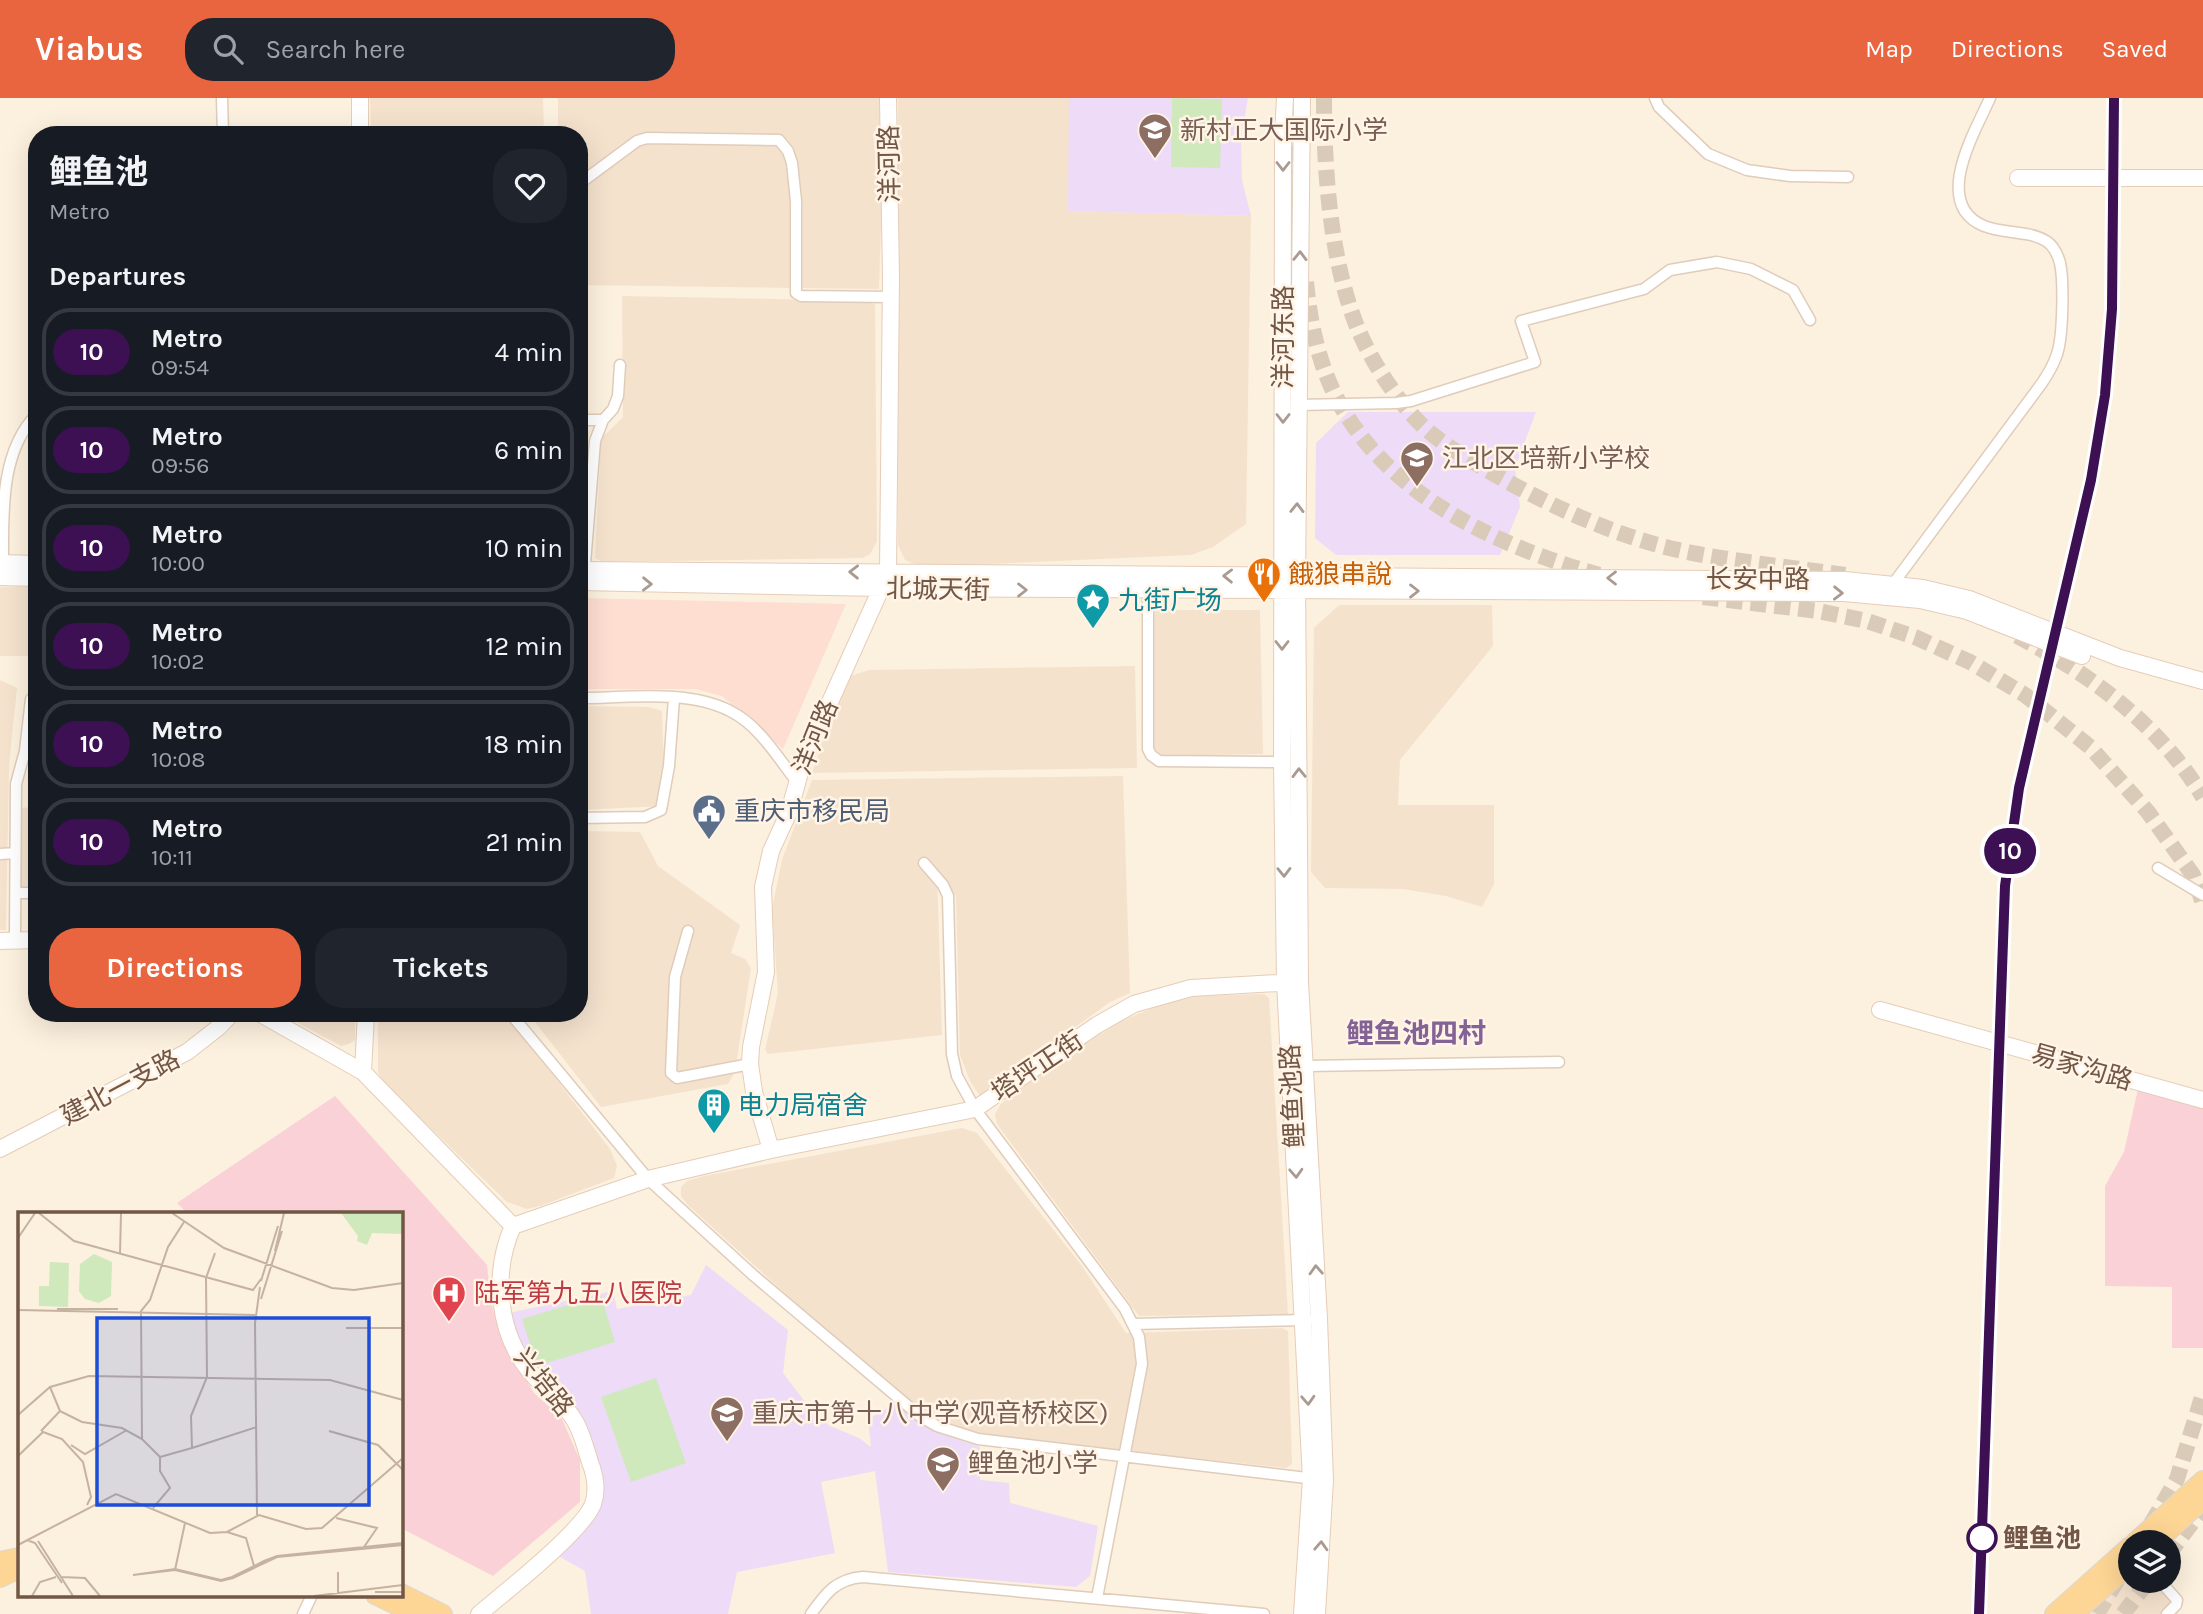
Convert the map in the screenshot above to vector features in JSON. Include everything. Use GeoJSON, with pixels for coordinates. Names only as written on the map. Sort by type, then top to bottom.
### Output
{"type":"FeatureCollection","features":[{"type":"Feature","properties":{"kind":"main road"},"geometry":{"type":"LineString","coordinates":[[360,98],[360,126]]}},
{"type":"Feature","properties":{"kind":"main road","name":"洋河路"},"geometry":{"type":"LineString","coordinates":[[771,1150],[754,1092],[750,1064],[766,972],[763,887],[771,851],[789,812],[797,782],[832,695],[885,581],[891,297],[888,98]]}},
{"type":"Feature","properties":{"kind":"main road","name":"洋河东路"},"geometry":{"type":"LineString","coordinates":[[1283,98],[1289,584]]}},
{"type":"Feature","properties":{"kind":"main road","name":"洋河东路"},"geometry":{"type":"LineString","coordinates":[[1289,584],[1298,405],[1302,98]]}},
{"type":"Feature","properties":{"kind":"main road"},"geometry":{"type":"LineString","coordinates":[[2018,178],[2203,178]]}},
{"type":"Feature","properties":{"kind":"main road"},"geometry":{"type":"LineString","coordinates":[[1,568],[28,565]]}},
{"type":"Feature","properties":{"kind":"main road"},"geometry":{"type":"LineString","coordinates":[[1,568],[28,576]]}},
{"type":"Feature","properties":{"kind":"main road","name":"北城天街"},"geometry":{"type":"LineString","coordinates":[[588,576],[1289,584]]}},
{"type":"Feature","properties":{"kind":"main road","name":"长安中路"},"geometry":{"type":"LineString","coordinates":[[1289,584],[1764,592],[1889,590],[1969,599],[2120,659],[2203,681]]}},
{"type":"Feature","properties":{"kind":"main road","name":"鲤鱼池路"},"geometry":{"type":"LineString","coordinates":[[1289,584],[1282,762],[1318,1480],[1317,1614]]}},
{"type":"Feature","properties":{"kind":"main road","name":"鲤鱼池路"},"geometry":{"type":"LineString","coordinates":[[1289,584],[1293,982],[1305,1066],[1311,1320]]}},
{"type":"Feature","properties":{"kind":"main road","name":"长安中路"},"geometry":{"type":"LineString","coordinates":[[1889,590],[1967,611],[2119,669],[2203,691]]}},
{"type":"Feature","properties":{"kind":"main road"},"geometry":{"type":"LineString","coordinates":[[8,941],[28,940]]}},
{"type":"Feature","properties":{"kind":"main road","name":"塔坪正街"},"geometry":{"type":"LineString","coordinates":[[771,1150],[975,1109],[1097,1025],[1134,1004],[1191,988],[1293,982]]}},
{"type":"Feature","properties":{"kind":"main road","name":"易家沟路"},"geometry":{"type":"LineString","coordinates":[[1880,1010],[2203,1101]]}},
{"type":"Feature","properties":{"kind":"main road","name":"建北一支路"},"geometry":{"type":"LineString","coordinates":[[0,1149],[187,1052],[224,1022]]}},
{"type":"Feature","properties":{"kind":"main road"},"geometry":{"type":"LineString","coordinates":[[275,1022],[363,1072],[513,1226],[648,1178],[771,1150]]}},
{"type":"Feature","properties":{"kind":"main road"},"geometry":{"type":"LineString","coordinates":[[363,1072],[366,1022]]}},
{"type":"Feature","properties":{"kind":"main road","name":"兴培路"},"geometry":{"type":"LineString","coordinates":[[479,1614],[575,1529],[593,1504],[596,1491],[595,1476],[574,1419],[532,1375],[509,1337],[500,1289],[504,1246],[513,1226]]}},
{"type":"Feature","properties":{"kind":"main road","name":"鲤鱼池路"},"geometry":{"type":"LineString","coordinates":[[1302,1614],[1318,1480]]}},
{"type":"Feature","properties":{"kind":"main road"},"geometry":{"type":"LineString","coordinates":[[2148,1530],[2203,1480]]}},
{"type":"Feature","properties":{"kind":"main road"},"geometry":{"type":"LineString","coordinates":[[2170,1530],[2203,1500]]}},
{"type":"Feature","properties":{"kind":"main road"},"geometry":{"type":"LineString","coordinates":[[0,1561],[18,1557]]}},
{"type":"Feature","properties":{"kind":"main road"},"geometry":{"type":"LineString","coordinates":[[2054,1614],[2118,1557]]}},
{"type":"Feature","properties":{"kind":"main road"},"geometry":{"type":"LineString","coordinates":[[0,1578],[18,1570]]}},
{"type":"Feature","properties":{"kind":"main road"},"geometry":{"type":"LineString","coordinates":[[2074,1614],[2118,1576]]}},
{"type":"Feature","properties":{"kind":"main road"},"geometry":{"type":"LineString","coordinates":[[402,1594],[443,1614]]}},
{"type":"Feature","properties":{"kind":"main road"},"geometry":{"type":"LineString","coordinates":[[376,1596],[414,1614]]}},
{"type":"Feature","properties":{"kind":"street"},"geometry":{"type":"LineString","coordinates":[[222,98],[223,126]]}},
{"type":"Feature","properties":{"kind":"street"},"geometry":{"type":"LineString","coordinates":[[1655,98],[1659,107],[1708,154],[1747,170],[1790,176],[1848,177]]}},
{"type":"Feature","properties":{"kind":"street"},"geometry":{"type":"LineString","coordinates":[[1889,590],[2042,383],[2057,354],[2062,271],[2055,250],[2049,242],[2038,237],[1986,227],[1968,214],[1959,197],[1958,176],[1990,98]]}},
{"type":"Feature","properties":{"kind":"street"},"geometry":{"type":"LineString","coordinates":[[588,177],[637,141],[647,138],[779,141],[788,151],[792,163],[796,201],[796,293],[801,296],[891,297]]}},
{"type":"Feature","properties":{"kind":"street"},"geometry":{"type":"LineString","coordinates":[[1298,405],[1412,401],[1535,362],[1521,321],[1644,289],[1670,270],[1717,262],[1751,269],[1793,290],[1810,320]]}},
{"type":"Feature","properties":{"kind":"street"},"geometry":{"type":"LineString","coordinates":[[588,503],[594,441],[618,396],[620,365]]}},
{"type":"Feature","properties":{"kind":"street"},"geometry":{"type":"LineString","coordinates":[[588,419],[603,420]]}},
{"type":"Feature","properties":{"kind":"street"},"geometry":{"type":"LineString","coordinates":[[1,568],[3,478],[10,452],[28,422]]}},
{"type":"Feature","properties":{"kind":"street"},"geometry":{"type":"LineString","coordinates":[[1148,583],[1148,748],[1151,755],[1159,761],[1282,762]]}},
{"type":"Feature","properties":{"kind":"street"},"geometry":{"type":"LineString","coordinates":[[588,698],[695,699],[730,711],[751,727],[771,748],[797,782]]}},
{"type":"Feature","properties":{"kind":"street"},"geometry":{"type":"LineString","coordinates":[[588,818],[645,817],[661,810],[674,698]]}},
{"type":"Feature","properties":{"kind":"street"},"geometry":{"type":"LineString","coordinates":[[8,941],[16,893],[16,784],[28,729]]}},
{"type":"Feature","properties":{"kind":"street"},"geometry":{"type":"LineString","coordinates":[[0,854],[15,853]]}},
{"type":"Feature","properties":{"kind":"street"},"geometry":{"type":"LineString","coordinates":[[924,863],[943,885],[948,896],[952,1054],[957,1076],[975,1109],[1125,1309],[1139,1337],[1142,1364],[1097,1598]]}},
{"type":"Feature","properties":{"kind":"street"},"geometry":{"type":"LineString","coordinates":[[2158,868],[2203,895]]}},
{"type":"Feature","properties":{"kind":"street"},"geometry":{"type":"LineString","coordinates":[[16,893],[28,893]]}},
{"type":"Feature","properties":{"kind":"street"},"geometry":{"type":"LineString","coordinates":[[688,931],[675,977],[671,1073],[677,1078],[750,1064]]}},
{"type":"Feature","properties":{"kind":"street"},"geometry":{"type":"LineString","coordinates":[[518,1022],[648,1178],[753,1275],[921,1417],[946,1429],[978,1439],[1318,1480]]}},
{"type":"Feature","properties":{"kind":"street"},"geometry":{"type":"LineString","coordinates":[[1305,1066],[1559,1062]]}},
{"type":"Feature","properties":{"kind":"street"},"geometry":{"type":"LineString","coordinates":[[1133,1324],[1311,1320]]}},
{"type":"Feature","properties":{"kind":"street"},"geometry":{"type":"LineString","coordinates":[[811,1614],[826,1593],[839,1582],[863,1577],[1264,1614]]}},
{"type":"Feature","properties":{"kind":"street"},"geometry":{"type":"LineString","coordinates":[[2167,1614],[2177,1600],[2171,1593]]}},
{"type":"Feature","properties":{"kind":"street"},"geometry":{"type":"LineString","coordinates":[[303,1614],[312,1596]]}},
{"type":"Feature","properties":{"kind":"shaded area"},"geometry":{"type":"Polygon","coordinates":[[[370,98],[543,98],[544,126],[371,126],[370,98]]]}},
{"type":"Feature","properties":{"kind":"shaded area"},"geometry":{"type":"Polygon","coordinates":[[[558,98],[885,98],[879,289],[588,285],[588,126],[558,126],[558,98]]]}},
{"type":"Feature","properties":{"kind":"shaded area"},"geometry":{"type":"Polygon","coordinates":[[[898,98],[1069,98],[1069,211],[1251,216],[1246,524],[1213,547],[1191,555],[922,567],[905,560],[898,545],[898,98]]]}},
{"type":"Feature","properties":{"kind":"shaded area","name":"新村正大国际小学"},"geometry":{"type":"Polygon","coordinates":[[[1069,98],[1248,98],[1241,139],[1242,180],[1251,216],[1068,211],[1069,98]]]}},
{"type":"Feature","properties":{"kind":"shaded area"},"geometry":{"type":"Polygon","coordinates":[[[622,296],[870,301],[875,305],[877,541],[870,554],[863,558],[603,562],[595,558],[601,439],[623,417],[622,296]]]}},
{"type":"Feature","properties":{"kind":"shaded area","name":"江北区培新小学校"},"geometry":{"type":"Polygon","coordinates":[[[1348,412],[1536,412],[1515,468],[1520,507],[1500,555],[1336,555],[1315,538],[1316,443],[1348,412]]]}},
{"type":"Feature","properties":{"kind":"shaded area"},"geometry":{"type":"Polygon","coordinates":[[[0,587],[28,587],[28,656],[0,656],[0,587]]]}},
{"type":"Feature","properties":{"kind":"shaded area"},"geometry":{"type":"Polygon","coordinates":[[[588,598],[846,604],[783,749],[722,696],[696,689],[588,689],[588,598]]]}},
{"type":"Feature","properties":{"kind":"shaded area"},"geometry":{"type":"Polygon","coordinates":[[[1339,605],[1492,605],[1493,646],[1400,760],[1398,805],[1494,805],[1494,884],[1482,907],[1446,896],[1403,889],[1325,888],[1311,872],[1314,628],[1339,605]]]}},
{"type":"Feature","properties":{"kind":"shaded area"},"geometry":{"type":"Polygon","coordinates":[[[1151,610],[1260,610],[1263,754],[1163,756],[1152,747],[1151,610]]]}},
{"type":"Feature","properties":{"kind":"shaded area"},"geometry":{"type":"Polygon","coordinates":[[[1135,666],[1137,768],[812,773],[842,686],[851,676],[869,670],[1135,666]]]}},
{"type":"Feature","properties":{"kind":"shaded area"},"geometry":{"type":"Polygon","coordinates":[[[0,680],[17,688],[9,765],[6,930],[0,930],[0,680]]]}},
{"type":"Feature","properties":{"kind":"shaded area"},"geometry":{"type":"Polygon","coordinates":[[[588,706],[649,707],[662,711],[665,806],[588,810],[588,706]]]}},
{"type":"Feature","properties":{"kind":"shaded area"},"geometry":{"type":"Polygon","coordinates":[[[1123,776],[1130,993],[1110,1002],[980,1096],[970,1081],[960,1055],[956,897],[946,879],[937,873],[942,1035],[768,1054],[765,1050],[778,993],[772,909],[782,860],[812,780],[1123,776]]]}},
{"type":"Feature","properties":{"kind":"shaded area"},"geometry":{"type":"Polygon","coordinates":[[[19,808],[28,808],[28,890],[19,891],[19,808]]]}},
{"type":"Feature","properties":{"kind":"shaded area"},"geometry":{"type":"Polygon","coordinates":[[[588,831],[640,832],[658,866],[740,925],[731,953],[745,959],[751,968],[735,1072],[728,1084],[601,1107],[535,1022],[588,1022],[588,831]]]}},
{"type":"Feature","properties":{"kind":"shaded area"},"geometry":{"type":"Polygon","coordinates":[[[1264,994],[1269,998],[1288,1314],[1139,1316],[997,1124],[995,1114],[1001,1104],[1042,1072],[1119,1022],[1162,1004],[1198,996],[1264,994]]]}},
{"type":"Feature","properties":{"kind":"shaded area"},"geometry":{"type":"Polygon","coordinates":[[[297,1022],[355,1022],[355,1040],[341,1046],[297,1022]]]}},
{"type":"Feature","properties":{"kind":"shaded area"},"geometry":{"type":"Polygon","coordinates":[[[378,1022],[512,1022],[610,1149],[617,1166],[614,1178],[527,1209],[507,1202],[383,1082],[378,1072],[378,1022]]]}},
{"type":"Feature","properties":{"kind":"shaded area"},"geometry":{"type":"Polygon","coordinates":[[[2138,1089],[2203,1109],[2203,1348],[2172,1348],[2172,1287],[2105,1286],[2105,1186],[2124,1152],[2138,1089]]]}},
{"type":"Feature","properties":{"kind":"shaded area","name":"陆军第九五八医院"},"geometry":{"type":"Polygon","coordinates":[[[335,1096],[487,1265],[491,1303],[503,1343],[534,1393],[561,1417],[580,1460],[580,1502],[493,1576],[402,1529],[402,1212],[186,1212],[177,1203],[335,1096]]]}},
{"type":"Feature","properties":{"kind":"shaded area"},"geometry":{"type":"Polygon","coordinates":[[[962,1128],[977,1133],[1082,1266],[1126,1333],[1282,1328],[1288,1331],[1292,1464],[1286,1468],[978,1435],[956,1428],[913,1404],[861,1362],[681,1196],[681,1187],[687,1181],[704,1176],[962,1128]]]}},
{"type":"Feature","properties":{"kind":"shaded area","name":"重庆市第十八中学(观音桥校区)"},"geometry":{"type":"Polygon","coordinates":[[[706,1265],[788,1330],[783,1373],[815,1415],[830,1426],[859,1438],[871,1447],[868,1419],[895,1404],[936,1432],[980,1447],[980,1480],[1009,1483],[1010,1503],[1098,1526],[1090,1576],[1076,1587],[888,1572],[875,1471],[821,1482],[835,1553],[737,1572],[728,1614],[591,1614],[585,1571],[555,1554],[578,1532],[600,1475],[524,1354],[509,1313],[613,1291],[617,1309],[691,1295],[706,1265]]]}},
{"type":"Feature","properties":{"kind":"shaded area"},"geometry":{"type":"Polygon","coordinates":[[[2118,1585],[2118,1593],[2166,1593],[2173,1602],[2161,1614],[2086,1614],[2118,1585]]]}},
{"type":"Feature","properties":{"kind":"green space"},"geometry":{"type":"Polygon","coordinates":[[[1172,98],[1222,99],[1220,168],[1171,167],[1172,98]]]}},
{"type":"Feature","properties":{"kind":"green space"},"geometry":{"type":"Polygon","coordinates":[[[601,1295],[615,1342],[537,1366],[522,1319],[601,1295]]]}},
{"type":"Feature","properties":{"kind":"green space"},"geometry":{"type":"Polygon","coordinates":[[[656,1378],[686,1463],[631,1482],[601,1397],[656,1378]]]}},
{"type":"Feature","properties":{"kind":"tunnel"},"geometry":{"type":"LineString","coordinates":[[1293,98],[1294,173]]}},
{"type":"Feature","properties":{"kind":"tunnel"},"geometry":{"type":"LineString","coordinates":[[1324,98],[1328,194],[1338,262],[1346,294],[1356,324],[1374,361],[1395,394],[1421,425],[1455,451],[1507,481],[1559,508],[1614,531],[1698,554],[1845,575]]}},
{"type":"Feature","properties":{"kind":"tunnel"},"geometry":{"type":"LineString","coordinates":[[1306,282],[1316,342],[1330,385],[1359,434],[1386,464],[1416,490],[1485,532],[1523,549],[1599,575]]}},
{"type":"Feature","properties":{"kind":"tunnel"},"geometry":{"type":"LineString","coordinates":[[1703,597],[1818,611],[1867,621],[1915,637],[1970,662],[2025,695],[2090,747],[2148,812],[2193,875],[2203,903]]}},
{"type":"Feature","properties":{"kind":"tunnel"},"geometry":{"type":"LineString","coordinates":[[2017,636],[2071,667],[2121,704],[2166,747],[2203,797]]}},
{"type":"Feature","properties":{"kind":"tunnel"},"geometry":{"type":"LineString","coordinates":[[2151,1524],[2177,1479],[2203,1394]]}},
{"type":"Feature","properties":{"kind":"tunnel"},"geometry":{"type":"LineString","coordinates":[[2181,1538],[2203,1504]]}},
{"type":"Feature","properties":{"kind":"tunnel"},"geometry":{"type":"LineString","coordinates":[[2097,1614],[2118,1579]]}},
{"type":"Feature","properties":{"kind":"tunnel"},"geometry":{"type":"LineString","coordinates":[[2123,1614],[2139,1593]]}},
{"type":"Feature","properties":{"kind":"metro line","name":"10"},"geometry":{"type":"LineString","coordinates":[[1979,1614],[2005,886],[2019,788],[2091,480],[2105,395],[2112,309],[2114,98]]}},
{"type":"Feature","properties":{"kind":"place","name":"新村正大国际小学"},"geometry":{"type":"Point","coordinates":[1155,160]}},
{"type":"Feature","properties":{"kind":"place","name":"江北区培新小学校"},"geometry":{"type":"Point","coordinates":[1417,488]}},
{"type":"Feature","properties":{"kind":"place","name":"餓狼串說"},"geometry":{"type":"Point","coordinates":[1264,604]}},
{"type":"Feature","properties":{"kind":"place","name":"九街广场"},"geometry":{"type":"Point","coordinates":[1093,630]}},
{"type":"Feature","properties":{"kind":"place","name":"重庆市移民局"},"geometry":{"type":"Point","coordinates":[709,841]}},
{"type":"Feature","properties":{"kind":"place","name":"电力局宿舍"},"geometry":{"type":"Point","coordinates":[714,1135]}},
{"type":"Feature","properties":{"kind":"place","name":"陆军第九五八医院"},"geometry":{"type":"Point","coordinates":[449,1323]}},
{"type":"Feature","properties":{"kind":"place","name":"重庆市第十八中学(观音桥校区)"},"geometry":{"type":"Point","coordinates":[727,1443]}},
{"type":"Feature","properties":{"kind":"place","name":"鲤鱼池小学"},"geometry":{"type":"Point","coordinates":[943,1493]}},
{"type":"Feature","properties":{"kind":"place","name":"鲤鱼池"},"geometry":{"type":"Point","coordinates":[1982,1538]}},
{"type":"Feature","properties":{"kind":"district","name":"鲤鱼池四村"},"geometry":{"type":"Point","coordinates":[1416,1033]}}]}
